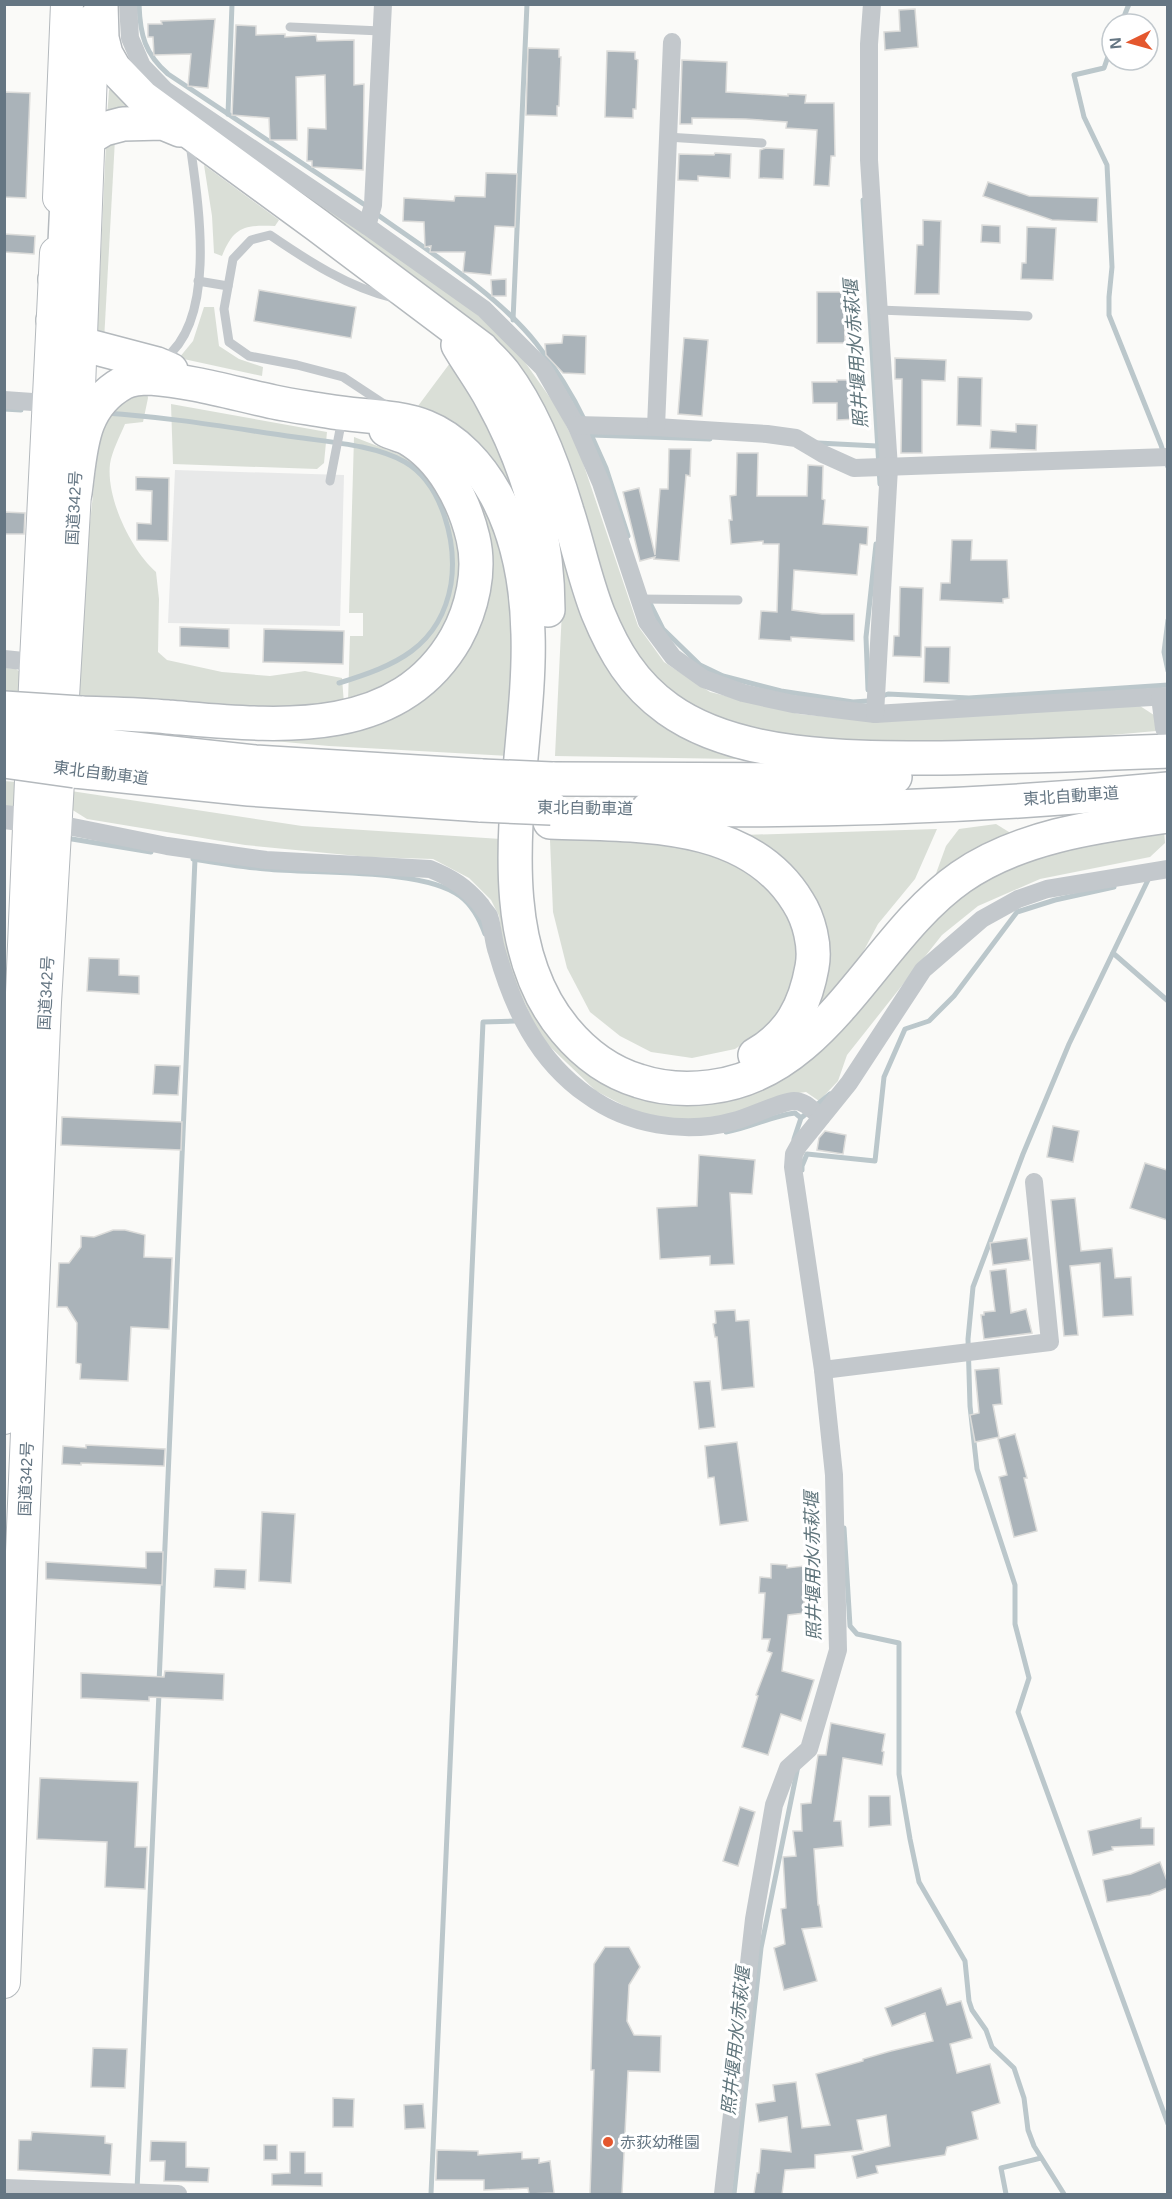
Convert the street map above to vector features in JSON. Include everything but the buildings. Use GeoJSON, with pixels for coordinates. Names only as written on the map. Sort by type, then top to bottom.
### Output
{"type":"FeatureCollection","features":[{"type":"Feature","properties":{"kind":"highway","name":"国道342号"},"geometry":{"type":"LineString","coordinates":[[51,664],[47,403],[53,320],[67,4]]}},
{"type":"Feature","properties":{"kind":"highway","name":"国道342号"},"geometry":{"type":"LineString","coordinates":[[4,1982],[24,1001],[30,820],[75,493],[94,4]]}},
{"type":"Feature","properties":{"kind":"highway"},"geometry":{"type":"LineString","coordinates":[[101,4],[102,38],[106,54],[114,68],[142,98],[435,313],[482,349],[504,374],[540,438],[555,474],[598,612],[622,663],[644,688],[668,709],[711,732],[766,747],[808,754],[896,758],[982,758],[1166,746]]}},
{"type":"Feature","properties":{"kind":"highway"},"geometry":{"type":"LineString","coordinates":[[55,279],[63,264],[69,178],[89,138],[104,129],[123,124],[163,123],[188,132]]}},
{"type":"Feature","properties":{"kind":"highway"},"geometry":{"type":"LineString","coordinates":[[435,313],[492,398],[523,465],[542,531],[548,600],[548,631],[533,840],[534,894],[545,954],[555,980],[583,1023],[598,1036],[618,1051],[641,1062],[665,1069],[691,1071],[741,1062],[763,1050],[782,1035],[797,1014],[808,990],[813,963],[811,936],[802,909],[790,888],[772,869],[754,856],[727,842],[697,833],[656,828],[551,803]]}},
{"type":"Feature","properties":{"kind":"highway"},"geometry":{"type":"LineString","coordinates":[[53,320],[81,344],[157,364],[206,385]]}},
{"type":"Feature","properties":{"kind":"highway"},"geometry":{"type":"LineString","coordinates":[[75,493],[84,430],[90,414],[110,393],[126,381],[138,378],[206,385],[275,402],[343,414],[411,422],[448,438],[476,464],[495,493],[511,526],[521,563],[526,597],[529,638],[528,685],[515,838],[518,907],[532,972],[557,1021],[580,1048],[603,1064],[635,1080],[666,1088],[691,1089],[722,1086],[747,1079],[776,1066],[812,1037],[845,1002],[934,897],[965,874],[994,859],[1067,834],[1167,816]]}},
{"type":"Feature","properties":{"kind":"highway"},"geometry":{"type":"LineString","coordinates":[[4,708],[79,742],[159,716],[262,723],[330,720],[361,714],[386,704],[412,688],[434,670],[462,628],[471,601],[476,573],[475,545],[469,518],[457,493],[440,468],[421,448],[406,438],[343,414]]}},
{"type":"Feature","properties":{"kind":"highway","name":"東北自動車道"},"geometry":{"type":"LineString","coordinates":[[4,733],[255,762],[481,800]]}},
{"type":"Feature","properties":{"kind":"highway","name":"東北自動車道"},"geometry":{"type":"LineString","coordinates":[[4,761],[79,742],[249,789],[702,810],[899,807],[1167,789]]}},
{"type":"Feature","properties":{"kind":"highway","name":"東北自動車道"},"geometry":{"type":"LineString","coordinates":[[551,803],[810,780],[982,774],[1166,746]]}},
{"type":"Feature","properties":{"kind":"highway","name":"国道342号"},"geometry":{"type":"LineString","coordinates":[[4,1418],[24,1001]]}},
{"type":"Feature","properties":{"kind":"street"},"geometry":{"type":"LineString","coordinates":[[128,4],[130,38],[142,66],[165,90],[367,225],[484,309],[543,368],[576,425],[601,483],[647,622],[673,657],[704,679],[743,693],[793,705],[875,714],[1164,697],[1166,746]]}},
{"type":"Feature","properties":{"kind":"street"},"geometry":{"type":"LineString","coordinates":[[367,225],[373,205],[383,4]]}},
{"type":"Feature","properties":{"kind":"street"},"geometry":{"type":"LineString","coordinates":[[872,4],[869,44],[869,160],[889,468],[875,714]]}},
{"type":"Feature","properties":{"kind":"street"},"geometry":{"type":"LineString","coordinates":[[656,427],[672,42]]}},
{"type":"Feature","properties":{"kind":"street"},"geometry":{"type":"LineString","coordinates":[[4,400],[47,403]]}},
{"type":"Feature","properties":{"kind":"street"},"geometry":{"type":"LineString","coordinates":[[576,425],[656,427],[796,438],[823,454],[854,468],[1167,457]]}},
{"type":"Feature","properties":{"kind":"street"},"geometry":{"type":"LineString","coordinates":[[4,658],[51,664]]}},
{"type":"Feature","properties":{"kind":"street"},"geometry":{"type":"LineString","coordinates":[[30,820],[167,846],[266,860],[430,869],[454,879],[470,891],[488,915],[506,982],[521,1019],[546,1057],[587,1095],[626,1115],[678,1128],[696,1128],[734,1121],[794,1101],[804,1103],[821,1117]]}},
{"type":"Feature","properties":{"kind":"street"},"geometry":{"type":"LineString","coordinates":[[723,2194],[754,1919],[774,1805],[788,1768],[809,1749],[838,1650],[834,1475],[823,1370],[794,1154],[849,1083],[923,970],[981,919],[1018,899],[1047,889],[1167,869]]}},
{"type":"Feature","properties":{"kind":"street"},"geometry":{"type":"LineString","coordinates":[[823,1370],[1050,1342],[1034,1182]]}},
{"type":"Feature","properties":{"kind":"street"},"geometry":{"type":"LineString","coordinates":[[4,2188],[178,2194]]}},
{"type":"Feature","properties":{"kind":"lane"},"geometry":{"type":"LineString","coordinates":[[290,27],[381,31]]}},
{"type":"Feature","properties":{"kind":"lane"},"geometry":{"type":"LineString","coordinates":[[157,364],[172,352],[186,333],[198,281],[201,235],[188,132]]}},
{"type":"Feature","properties":{"kind":"lane"},"geometry":{"type":"LineString","coordinates":[[668,137],[762,143]]}},
{"type":"Feature","properties":{"kind":"lane"},"geometry":{"type":"LineString","coordinates":[[411,422],[343,377],[249,356],[229,342],[224,309],[233,260],[251,240],[270,235],[306,260],[344,280],[435,313]]}},
{"type":"Feature","properties":{"kind":"lane"},"geometry":{"type":"LineString","coordinates":[[198,281],[228,286]]}},
{"type":"Feature","properties":{"kind":"lane"},"geometry":{"type":"LineString","coordinates":[[879,310],[1028,316]]}},
{"type":"Feature","properties":{"kind":"lane"},"geometry":{"type":"LineString","coordinates":[[330,481],[343,414]]}},
{"type":"Feature","properties":{"kind":"lane"},"geometry":{"type":"LineString","coordinates":[[638,599],[738,600]]}},
{"type":"Feature","properties":{"kind":"shaded area"},"geometry":{"type":"Polygon","coordinates":[[[116,84],[135,105],[107,117],[109,90],[116,84]]]}},
{"type":"Feature","properties":{"kind":"shaded area"},"geometry":{"type":"Polygon","coordinates":[[[218,134],[456,296],[515,348],[558,409],[579,451],[638,626],[664,662],[710,692],[799,714],[878,722],[1140,706],[1157,717],[1156,731],[989,746],[815,744],[716,720],[685,704],[654,680],[623,636],[495,346],[386,256],[218,134]]]}},
{"type":"Feature","properties":{"kind":"shaded area"},"geometry":{"type":"Polygon","coordinates":[[[115,139],[104,341],[97,340],[106,142],[115,139]]]}},
{"type":"Feature","properties":{"kind":"shaded area"},"geometry":{"type":"Polygon","coordinates":[[[204,165],[279,220],[275,226],[242,229],[231,239],[222,256],[214,253],[212,216],[204,165]]]}},
{"type":"Feature","properties":{"kind":"shaded area"},"geometry":{"type":"Polygon","coordinates":[[[204,307],[214,307],[219,346],[239,359],[263,367],[262,376],[179,358],[193,341],[204,307]]]}},
{"type":"Feature","properties":{"kind":"shaded area"},"geometry":{"type":"Polygon","coordinates":[[[453,359],[472,382],[527,513],[456,431],[418,406],[453,359]]]}},
{"type":"Feature","properties":{"kind":"shaded area"},"geometry":{"type":"Polygon","coordinates":[[[146,386],[148,398],[143,422],[125,424],[111,459],[110,478],[116,507],[129,537],[156,572],[159,599],[158,652],[167,660],[222,672],[270,676],[305,671],[342,678],[344,704],[276,710],[88,699],[79,695],[84,578],[99,439],[113,405],[146,386]]]}},
{"type":"Feature","properties":{"kind":"shaded area"},"geometry":{"type":"Polygon","coordinates":[[[171,404],[327,432],[324,463],[317,469],[173,464],[171,404]]]}},
{"type":"Feature","properties":{"kind":"shaded area"},"geometry":{"type":"Polygon","coordinates":[[[354,437],[406,457],[433,478],[447,504],[462,570],[447,629],[421,663],[387,688],[348,702],[350,636],[363,636],[363,613],[349,613],[354,437]]]}},
{"type":"Feature","properties":{"kind":"shaded area"},"geometry":{"type":"Polygon","coordinates":[[[441,452],[477,484],[502,534],[514,595],[509,756],[329,746],[165,731],[332,730],[476,615],[441,452]]]}},
{"type":"Feature","properties":{"kind":"shaded area"},"geometry":{"type":"Polygon","coordinates":[[[543,469],[607,662],[786,760],[555,756],[562,610],[543,469]]]}},
{"type":"Feature","properties":{"kind":"shaded area"},"geometry":{"type":"Polygon","coordinates":[[[175,470],[344,475],[340,626],[168,623],[175,470]]]}},
{"type":"Feature","properties":{"kind":"shaded area"},"geometry":{"type":"Polygon","coordinates":[[[5,668],[16,669],[23,674],[21,694],[5,693],[5,668]]]}},
{"type":"Feature","properties":{"kind":"shaded area"},"geometry":{"type":"Polygon","coordinates":[[[4,781],[16,782],[14,808],[4,810],[4,781]]]}},
{"type":"Feature","properties":{"kind":"shaded area"},"geometry":{"type":"Polygon","coordinates":[[[71,791],[302,826],[501,839],[521,983],[665,1101],[709,1104],[757,1092],[806,1064],[896,959],[963,890],[1035,854],[1164,831],[1165,843],[1150,857],[1040,879],[978,906],[942,935],[847,1055],[838,1081],[819,1101],[806,1092],[785,1095],[745,1112],[701,1122],[640,1114],[596,1091],[541,1038],[505,960],[499,916],[491,900],[469,878],[433,859],[368,857],[245,845],[87,819],[71,809],[71,791]]]}},
{"type":"Feature","properties":{"kind":"shaded area"},"geometry":{"type":"Polygon","coordinates":[[[996,824],[1017,837],[934,879],[946,846],[959,829],[996,824]]]}},
{"type":"Feature","properties":{"kind":"shaded area"},"geometry":{"type":"Polygon","coordinates":[[[937,829],[915,879],[878,924],[845,986],[805,1035],[826,959],[743,835],[937,829]]]}},
{"type":"Feature","properties":{"kind":"shaded area"},"geometry":{"type":"Polygon","coordinates":[[[630,838],[724,854],[778,892],[799,944],[797,980],[787,1008],[768,1027],[735,1049],[692,1058],[651,1052],[620,1036],[590,1012],[567,968],[553,912],[550,840],[630,838]]]}},
{"type":"Feature","properties":{"kind":"waterway"},"geometry":{"type":"LineString","coordinates":[[139,4],[145,43],[160,67],[368,207]]}},
{"type":"Feature","properties":{"kind":"waterway"},"geometry":{"type":"LineString","coordinates":[[228,114],[232,4]]}},
{"type":"Feature","properties":{"kind":"waterway"},"geometry":{"type":"LineString","coordinates":[[513,320],[527,4]]}},
{"type":"Feature","properties":{"kind":"waterway"},"geometry":{"type":"LineString","coordinates":[[1126,12],[1129,4]]}},
{"type":"Feature","properties":{"kind":"waterway"},"geometry":{"type":"LineString","coordinates":[[1100,69],[1074,75],[1084,117],[1107,165],[1112,267],[1109,315],[1168,467]]}},
{"type":"Feature","properties":{"kind":"waterway","name":"照井堰用水/赤萩堰"},"geometry":{"type":"LineString","coordinates":[[863,200],[880,484]]}},
{"type":"Feature","properties":{"kind":"waterway"},"geometry":{"type":"LineString","coordinates":[[375,213],[481,290],[520,325],[556,371],[585,421]]}},
{"type":"Feature","properties":{"kind":"waterway"},"geometry":{"type":"LineString","coordinates":[[4,409],[21,410]]}},
{"type":"Feature","properties":{"kind":"waterway"},"geometry":{"type":"LineString","coordinates":[[105,413],[177,420],[352,445],[393,456],[418,472],[438,500],[449,534],[452,568],[451,584],[445,606],[437,624],[412,651],[378,669],[339,683]]}},
{"type":"Feature","properties":{"kind":"waterway"},"geometry":{"type":"LineString","coordinates":[[589,430],[606,468],[628,536]]}},
{"type":"Feature","properties":{"kind":"waterway"},"geometry":{"type":"LineString","coordinates":[[591,435],[710,439]]}},
{"type":"Feature","properties":{"kind":"waterway"},"geometry":{"type":"LineString","coordinates":[[818,443],[877,446]]}},
{"type":"Feature","properties":{"kind":"waterway","name":"照井堰用水/赤萩堰"},"geometry":{"type":"LineString","coordinates":[[868,690],[866,637],[876,544]]}},
{"type":"Feature","properties":{"kind":"waterway"},"geometry":{"type":"LineString","coordinates":[[648,599],[663,629],[700,665],[723,676],[781,691],[853,702],[868,701],[888,694],[969,698],[1168,685]]}},
{"type":"Feature","properties":{"kind":"waterway"},"geometry":{"type":"LineString","coordinates":[[1168,620],[1164,652],[1168,671]]}},
{"type":"Feature","properties":{"kind":"waterway"},"geometry":{"type":"LineString","coordinates":[[66,838],[151,852]]}},
{"type":"Feature","properties":{"kind":"waterway"},"geometry":{"type":"LineString","coordinates":[[193,859],[257,868],[395,876],[421,881],[443,887],[460,896],[475,913],[485,934]]}},
{"type":"Feature","properties":{"kind":"waterway"},"geometry":{"type":"LineString","coordinates":[[159,1683],[195,859]]}},
{"type":"Feature","properties":{"kind":"waterway"},"geometry":{"type":"LineString","coordinates":[[1148,880],[1069,1044],[1023,1154],[973,1287],[968,1339],[970,1406],[977,1469],[1015,1585],[1015,1624],[1029,1678],[1018,1712],[1168,2124]]}},
{"type":"Feature","properties":{"kind":"waterway"},"geometry":{"type":"LineString","coordinates":[[802,1170],[807,1154],[875,1161],[884,1077],[905,1029],[929,1021],[954,996],[1017,912],[1055,900],[1114,887]]}},
{"type":"Feature","properties":{"kind":"waterway"},"geometry":{"type":"LineString","coordinates":[[1113,953],[1168,1001]]}},
{"type":"Feature","properties":{"kind":"waterway"},"geometry":{"type":"LineString","coordinates":[[431,2194],[483,1022],[515,1021]]}},
{"type":"Feature","properties":{"kind":"waterway","name":"照井堰用水/赤萩堰"},"geometry":{"type":"LineString","coordinates":[[794,1139],[801,1118],[830,1094]]}},
{"type":"Feature","properties":{"kind":"waterway"},"geometry":{"type":"LineString","coordinates":[[726,1132],[795,1113],[801,1118]]}},
{"type":"Feature","properties":{"kind":"waterway"},"geometry":{"type":"LineString","coordinates":[[844,1528],[850,1626],[857,1634],[899,1643],[899,1774],[919,1882],[965,1961],[972,2010],[986,2030],[992,2047],[1014,2068],[1024,2098],[1028,2130],[1034,2146],[1064,2194]]}},
{"type":"Feature","properties":{"kind":"waterway"},"geometry":{"type":"LineString","coordinates":[[137,2190],[159,1693]]}},
{"type":"Feature","properties":{"kind":"waterway","name":"照井堰用水/赤萩堰"},"geometry":{"type":"LineString","coordinates":[[734,2194],[761,1948],[798,1766]]}},
{"type":"Feature","properties":{"kind":"waterway"},"geometry":{"type":"LineString","coordinates":[[1006,2194],[1001,2168],[1041,2158]]}},
{"type":"Feature","properties":{"kind":"place","name":"赤荻幼稚園"},"geometry":{"type":"Point","coordinates":[608,2142]}}]}
